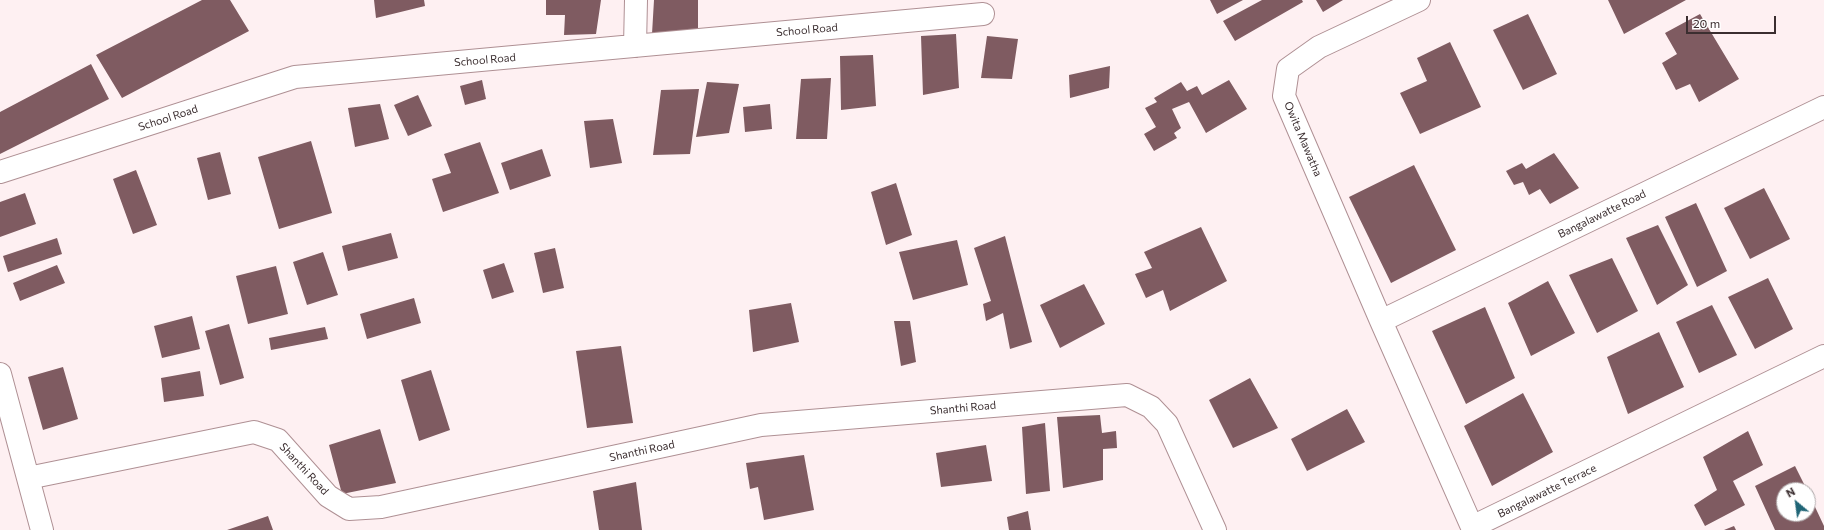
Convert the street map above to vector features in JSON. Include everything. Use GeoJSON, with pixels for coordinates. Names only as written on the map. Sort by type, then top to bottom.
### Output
{"type":"FeatureCollection","features":[{"type":"Feature","properties":{"kind":"street"},"geometry":{"type":"LineString","coordinates":[[635,46],[636,0]]}},
{"type":"Feature","properties":{"kind":"street","name":"Owita Mawatha"},"geometry":{"type":"LineString","coordinates":[[1381,321],[1284,96],[1288,69],[1313,52],[1419,0]]}},
{"type":"Feature","properties":{"kind":"street","name":"School Road"},"geometry":{"type":"LineString","coordinates":[[0,172],[295,77],[983,14]]}},
{"type":"Feature","properties":{"kind":"street","name":"Bangalawatte Road"},"geometry":{"type":"LineString","coordinates":[[1381,321],[1824,107]]}},
{"type":"Feature","properties":{"kind":"street","name":"Bangalawatte Terrace"},"geometry":{"type":"LineString","coordinates":[[1381,321],[1473,528],[1824,356]]}},
{"type":"Feature","properties":{"kind":"street"},"geometry":{"type":"LineString","coordinates":[[0,374],[42,530]]}},
{"type":"Feature","properties":{"kind":"street","name":"Shanthi Road"},"geometry":{"type":"LineString","coordinates":[[28,478],[254,432],[278,440],[328,496],[349,509],[381,508],[761,425],[1126,395],[1151,406],[1167,424],[1215,530]]}},
{"type":"Feature","properties":{"kind":"building"},"geometry":{"type":"Polygon","coordinates":[[[202,0],[230,0],[249,31],[122,98],[96,55],[202,0]]]}},
{"type":"Feature","properties":{"kind":"building"},"geometry":{"type":"Polygon","coordinates":[[[374,0],[424,0],[425,6],[376,18],[374,0]]]}},
{"type":"Feature","properties":{"kind":"building"},"geometry":{"type":"Polygon","coordinates":[[[546,0],[601,0],[596,34],[564,35],[565,15],[546,15],[546,0]]]}},
{"type":"Feature","properties":{"kind":"building"},"geometry":{"type":"Polygon","coordinates":[[[654,0],[698,0],[698,29],[652,34],[654,0]]]}},
{"type":"Feature","properties":{"kind":"building"},"geometry":{"type":"Polygon","coordinates":[[[1210,0],[1243,0],[1217,14],[1210,0]]]}},
{"type":"Feature","properties":{"kind":"building"},"geometry":{"type":"Polygon","coordinates":[[[1262,0],[1302,0],[1303,2],[1235,41],[1223,21],[1262,0]]]}},
{"type":"Feature","properties":{"kind":"building"},"geometry":{"type":"Polygon","coordinates":[[[1316,0],[1343,0],[1323,12],[1316,0]]]}},
{"type":"Feature","properties":{"kind":"building"},"geometry":{"type":"Polygon","coordinates":[[[1608,0],[1686,0],[1624,34],[1608,0]]]}},
{"type":"Feature","properties":{"kind":"building"},"geometry":{"type":"Polygon","coordinates":[[[1528,14],[1557,74],[1523,90],[1493,30],[1528,14]]]}},
{"type":"Feature","properties":{"kind":"building"},"geometry":{"type":"Polygon","coordinates":[[[1700,14],[1739,79],[1699,102],[1690,84],[1676,90],[1662,63],[1677,54],[1665,33],[1700,14]]]}},
{"type":"Feature","properties":{"kind":"building"},"geometry":{"type":"Polygon","coordinates":[[[956,34],[959,88],[923,95],[921,36],[956,34]]]}},
{"type":"Feature","properties":{"kind":"building"},"geometry":{"type":"Polygon","coordinates":[[[987,36],[1018,39],[1012,79],[981,78],[987,36]]]}},
{"type":"Feature","properties":{"kind":"building"},"geometry":{"type":"Polygon","coordinates":[[[1450,42],[1481,107],[1420,134],[1400,93],[1427,81],[1417,58],[1450,42]]]}},
{"type":"Feature","properties":{"kind":"building"},"geometry":{"type":"Polygon","coordinates":[[[873,55],[876,106],[841,110],[840,56],[873,55]]]}},
{"type":"Feature","properties":{"kind":"building"},"geometry":{"type":"Polygon","coordinates":[[[91,64],[109,99],[0,154],[0,112],[91,64]]]}},
{"type":"Feature","properties":{"kind":"building"},"geometry":{"type":"Polygon","coordinates":[[[1110,66],[1109,88],[1070,98],[1069,75],[1110,66]]]}},
{"type":"Feature","properties":{"kind":"building"},"geometry":{"type":"Polygon","coordinates":[[[831,78],[827,139],[796,139],[801,79],[831,78]]]}},
{"type":"Feature","properties":{"kind":"building"},"geometry":{"type":"Polygon","coordinates":[[[482,80],[486,99],[465,105],[460,86],[482,80]]]}},
{"type":"Feature","properties":{"kind":"building"},"geometry":{"type":"Polygon","coordinates":[[[1229,80],[1247,109],[1206,133],[1189,102],[1172,109],[1181,128],[1174,133],[1177,138],[1154,151],[1144,134],[1156,127],[1145,108],[1157,102],[1154,98],[1181,82],[1187,91],[1197,86],[1202,95],[1229,80]]]}},
{"type":"Feature","properties":{"kind":"building"},"geometry":{"type":"Polygon","coordinates":[[[707,82],[739,84],[729,133],[696,137],[707,82]]]}},
{"type":"Feature","properties":{"kind":"building"},"geometry":{"type":"Polygon","coordinates":[[[699,89],[690,154],[653,155],[661,90],[699,89]]]}},
{"type":"Feature","properties":{"kind":"building"},"geometry":{"type":"Polygon","coordinates":[[[418,95],[432,126],[408,136],[394,105],[418,95]]]}},
{"type":"Feature","properties":{"kind":"building"},"geometry":{"type":"Polygon","coordinates":[[[380,104],[389,139],[355,147],[348,108],[380,104]]]}},
{"type":"Feature","properties":{"kind":"building"},"geometry":{"type":"Polygon","coordinates":[[[770,104],[772,129],[745,132],[743,107],[770,104]]]}},
{"type":"Feature","properties":{"kind":"building"},"geometry":{"type":"Polygon","coordinates":[[[613,119],[622,163],[590,168],[584,121],[613,119]]]}},
{"type":"Feature","properties":{"kind":"building"},"geometry":{"type":"Polygon","coordinates":[[[311,141],[332,213],[279,229],[258,157],[311,141]]]}},
{"type":"Feature","properties":{"kind":"building"},"geometry":{"type":"Polygon","coordinates":[[[480,142],[499,193],[443,212],[432,179],[451,173],[444,154],[480,142]]]}},
{"type":"Feature","properties":{"kind":"building"},"geometry":{"type":"Polygon","coordinates":[[[542,149],[551,176],[510,190],[501,163],[542,149]]]}},
{"type":"Feature","properties":{"kind":"building"},"geometry":{"type":"Polygon","coordinates":[[[220,152],[231,194],[208,200],[197,158],[220,152]]]}},
{"type":"Feature","properties":{"kind":"building"},"geometry":{"type":"Polygon","coordinates":[[[1554,153],[1579,188],[1550,204],[1540,189],[1529,195],[1523,182],[1514,185],[1506,171],[1522,163],[1526,169],[1554,153]]]}},
{"type":"Feature","properties":{"kind":"building"},"geometry":{"type":"Polygon","coordinates":[[[1414,165],[1456,250],[1391,283],[1349,197],[1414,165]]]}},
{"type":"Feature","properties":{"kind":"building"},"geometry":{"type":"Polygon","coordinates":[[[136,170],[157,225],[133,234],[113,179],[136,170]]]}},
{"type":"Feature","properties":{"kind":"building"},"geometry":{"type":"Polygon","coordinates":[[[896,183],[912,235],[886,245],[871,192],[896,183]]]}},
{"type":"Feature","properties":{"kind":"building"},"geometry":{"type":"Polygon","coordinates":[[[1764,188],[1790,239],[1750,259],[1724,208],[1764,188]]]}},
{"type":"Feature","properties":{"kind":"building"},"geometry":{"type":"Polygon","coordinates":[[[25,193],[36,224],[0,237],[0,202],[25,193]]]}},
{"type":"Feature","properties":{"kind":"building"},"geometry":{"type":"Polygon","coordinates":[[[1696,203],[1727,271],[1697,287],[1665,217],[1696,203]]]}},
{"type":"Feature","properties":{"kind":"building"},"geometry":{"type":"Polygon","coordinates":[[[1658,225],[1688,285],[1657,305],[1626,238],[1658,225]]]}},
{"type":"Feature","properties":{"kind":"building"},"geometry":{"type":"Polygon","coordinates":[[[1201,227],[1227,281],[1170,311],[1163,290],[1146,298],[1135,274],[1152,268],[1144,252],[1201,227]]]}},
{"type":"Feature","properties":{"kind":"building"},"geometry":{"type":"Polygon","coordinates":[[[391,233],[398,258],[348,271],[342,246],[391,233]]]}},
{"type":"Feature","properties":{"kind":"building"},"geometry":{"type":"Polygon","coordinates":[[[1005,236],[1032,342],[1010,349],[1003,313],[986,321],[983,304],[991,301],[974,248],[1005,236]]]}},
{"type":"Feature","properties":{"kind":"building"},"geometry":{"type":"Polygon","coordinates":[[[57,238],[62,254],[8,272],[3,256],[57,238]]]}},
{"type":"Feature","properties":{"kind":"building"},"geometry":{"type":"Polygon","coordinates":[[[957,240],[968,285],[913,300],[899,252],[957,240]]]}},
{"type":"Feature","properties":{"kind":"building"},"geometry":{"type":"Polygon","coordinates":[[[555,248],[564,288],[543,293],[534,253],[555,248]]]}},
{"type":"Feature","properties":{"kind":"building"},"geometry":{"type":"Polygon","coordinates":[[[323,252],[338,295],[307,305],[293,262],[323,252]]]}},
{"type":"Feature","properties":{"kind":"building"},"geometry":{"type":"Polygon","coordinates":[[[1612,258],[1638,311],[1597,333],[1569,275],[1612,258]]]}},
{"type":"Feature","properties":{"kind":"building"},"geometry":{"type":"Polygon","coordinates":[[[504,263],[514,292],[492,299],[483,270],[504,263]]]}},
{"type":"Feature","properties":{"kind":"building"},"geometry":{"type":"Polygon","coordinates":[[[57,265],[65,283],[20,301],[13,283],[57,265]]]}},
{"type":"Feature","properties":{"kind":"building"},"geometry":{"type":"Polygon","coordinates":[[[276,266],[288,314],[248,324],[236,276],[276,266]]]}},
{"type":"Feature","properties":{"kind":"building"},"geometry":{"type":"Polygon","coordinates":[[[1768,278],[1793,329],[1755,349],[1728,297],[1768,278]]]}},
{"type":"Feature","properties":{"kind":"building"},"geometry":{"type":"Polygon","coordinates":[[[1548,281],[1575,333],[1531,356],[1508,303],[1548,281]]]}},
{"type":"Feature","properties":{"kind":"building"},"geometry":{"type":"Polygon","coordinates":[[[1084,284],[1105,324],[1060,348],[1040,305],[1084,284]]]}},
{"type":"Feature","properties":{"kind":"building"},"geometry":{"type":"Polygon","coordinates":[[[414,298],[421,323],[367,339],[360,314],[414,298]]]}},
{"type":"Feature","properties":{"kind":"building"},"geometry":{"type":"Polygon","coordinates":[[[791,303],[799,342],[753,352],[749,310],[791,303]]]}},
{"type":"Feature","properties":{"kind":"building"},"geometry":{"type":"Polygon","coordinates":[[[1712,305],[1737,355],[1699,373],[1676,322],[1712,305]]]}},
{"type":"Feature","properties":{"kind":"building"},"geometry":{"type":"Polygon","coordinates":[[[1485,307],[1515,378],[1466,404],[1432,331],[1485,307]]]}},
{"type":"Feature","properties":{"kind":"building"},"geometry":{"type":"Polygon","coordinates":[[[192,316],[200,349],[162,358],[154,326],[192,316]]]}},
{"type":"Feature","properties":{"kind":"building"},"geometry":{"type":"Polygon","coordinates":[[[894,321],[910,321],[916,362],[901,366],[894,321]]]}},
{"type":"Feature","properties":{"kind":"building"},"geometry":{"type":"Polygon","coordinates":[[[229,324],[244,378],[220,385],[205,331],[229,324]]]}},
{"type":"Feature","properties":{"kind":"building"},"geometry":{"type":"Polygon","coordinates":[[[325,327],[328,339],[271,350],[269,338],[325,327]]]}},
{"type":"Feature","properties":{"kind":"building"},"geometry":{"type":"Polygon","coordinates":[[[1659,332],[1684,387],[1628,414],[1607,357],[1659,332]]]}},
{"type":"Feature","properties":{"kind":"building"},"geometry":{"type":"Polygon","coordinates":[[[621,346],[633,423],[587,428],[576,351],[621,346]]]}},
{"type":"Feature","properties":{"kind":"building"},"geometry":{"type":"Polygon","coordinates":[[[63,367],[78,419],[43,430],[28,377],[63,367]]]}},
{"type":"Feature","properties":{"kind":"building"},"geometry":{"type":"Polygon","coordinates":[[[431,370],[450,430],[419,441],[401,380],[431,370]]]}},
{"type":"Feature","properties":{"kind":"building"},"geometry":{"type":"Polygon","coordinates":[[[200,371],[204,396],[164,402],[161,378],[200,371]]]}},
{"type":"Feature","properties":{"kind":"building"},"geometry":{"type":"Polygon","coordinates":[[[1250,378],[1278,428],[1233,448],[1209,400],[1250,378]]]}},
{"type":"Feature","properties":{"kind":"building"},"geometry":{"type":"Polygon","coordinates":[[[1523,393],[1553,452],[1492,486],[1464,426],[1523,393]]]}},
{"type":"Feature","properties":{"kind":"building"},"geometry":{"type":"Polygon","coordinates":[[[1347,409],[1365,442],[1307,471],[1291,439],[1347,409]]]}},
{"type":"Feature","properties":{"kind":"building"},"geometry":{"type":"Polygon","coordinates":[[[1100,415],[1102,433],[1116,431],[1117,448],[1103,449],[1103,480],[1063,488],[1057,417],[1100,415]]]}},
{"type":"Feature","properties":{"kind":"building"},"geometry":{"type":"Polygon","coordinates":[[[1045,423],[1050,491],[1026,494],[1022,427],[1045,423]]]}},
{"type":"Feature","properties":{"kind":"building"},"geometry":{"type":"Polygon","coordinates":[[[380,429],[396,483],[342,494],[329,445],[380,429]]]}},
{"type":"Feature","properties":{"kind":"building"},"geometry":{"type":"Polygon","coordinates":[[[1748,431],[1763,465],[1733,481],[1745,505],[1705,526],[1694,505],[1717,490],[1703,457],[1748,431]]]}},
{"type":"Feature","properties":{"kind":"building"},"geometry":{"type":"Polygon","coordinates":[[[986,445],[992,481],[941,487],[936,453],[986,445]]]}},
{"type":"Feature","properties":{"kind":"building"},"geometry":{"type":"Polygon","coordinates":[[[804,455],[814,510],[764,520],[758,487],[750,489],[746,463],[804,455]]]}},
{"type":"Feature","properties":{"kind":"building"},"geometry":{"type":"Polygon","coordinates":[[[1795,466],[1803,482],[1776,482],[1776,522],[1816,522],[1816,509],[1824,526],[1824,530],[1775,530],[1755,486],[1795,466]]]}},
{"type":"Feature","properties":{"kind":"building"},"geometry":{"type":"Polygon","coordinates":[[[636,482],[642,530],[599,530],[593,491],[636,482]]]}},
{"type":"Feature","properties":{"kind":"building"},"geometry":{"type":"Polygon","coordinates":[[[1028,511],[1031,530],[1009,530],[1007,517],[1028,511]]]}},
{"type":"Feature","properties":{"kind":"building"},"geometry":{"type":"Polygon","coordinates":[[[268,516],[273,530],[227,530],[268,516]]]}},
{"type":"Feature","properties":{"kind":"building"},"geometry":{"type":"Polygon","coordinates":[[[1734,526],[1736,530],[1724,530],[1734,526]]]}}]}
